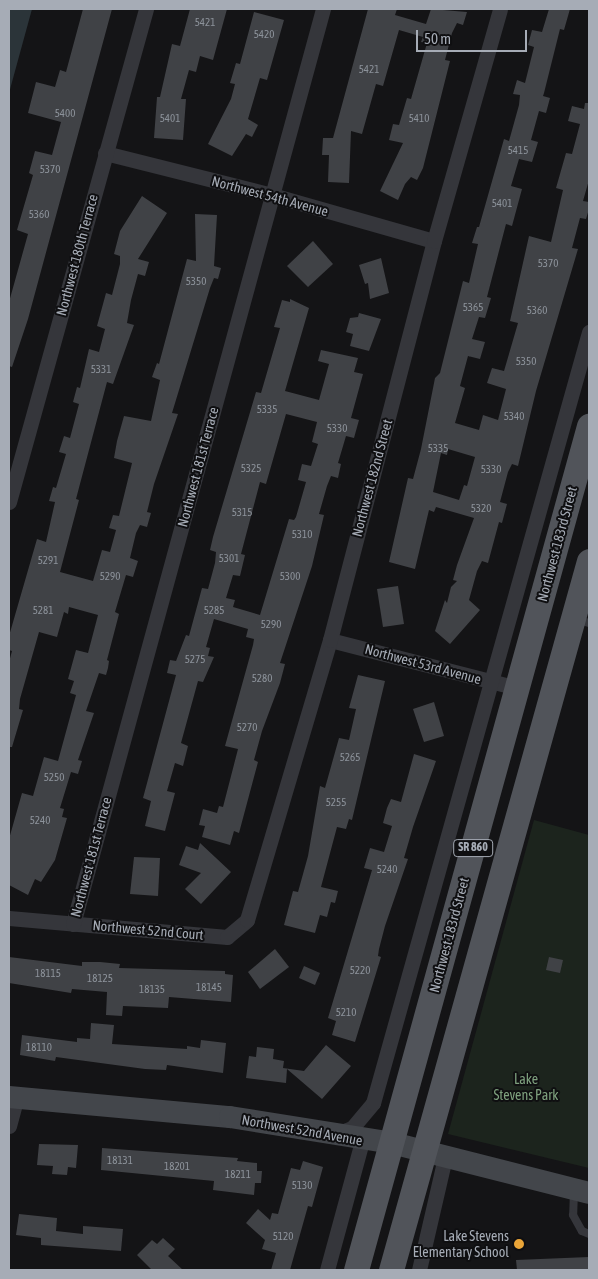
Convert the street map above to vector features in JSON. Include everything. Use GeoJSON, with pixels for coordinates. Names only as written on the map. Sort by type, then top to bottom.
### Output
{"type":"FeatureCollection","features":[{"type":"Feature","properties":{"kind":"main road","name":"Northwest 183rd Street"},"geometry":{"type":"LineString","coordinates":[[356,1270],[589,426]]}},
{"type":"Feature","properties":{"kind":"main road","name":"SR 860"},"geometry":{"type":"LineString","coordinates":[[391,1270],[434,1155],[581,620],[589,561]]}},
{"type":"Feature","properties":{"kind":"street","name":"Northwest 180th Terrace"},"geometry":{"type":"LineString","coordinates":[[9,502],[146,9]]}},
{"type":"Feature","properties":{"kind":"street","name":"Northwest 181st Terrace"},"geometry":{"type":"LineString","coordinates":[[72,924],[323,9]]}},
{"type":"Feature","properties":{"kind":"street","name":"Northwest 182nd Street"},"geometry":{"type":"LineString","coordinates":[[227,937],[247,920],[254,901],[330,640],[434,242],[500,9]]}},
{"type":"Feature","properties":{"kind":"street","name":"Northwest 54th Avenue"},"geometry":{"type":"LineString","coordinates":[[105,153],[272,195],[434,242]]}},
{"type":"Feature","properties":{"kind":"street"},"geometry":{"type":"LineString","coordinates":[[334,1136],[352,1128],[373,1102],[493,682],[589,332]]}},
{"type":"Feature","properties":{"kind":"street","name":"Northwest 53rd Avenue"},"geometry":{"type":"LineString","coordinates":[[330,640],[517,688]]}},
{"type":"Feature","properties":{"kind":"street","name":"Northwest 52nd Court"},"geometry":{"type":"LineString","coordinates":[[9,918],[227,937]]}},
{"type":"Feature","properties":{"kind":"street"},"geometry":{"type":"LineString","coordinates":[[9,1126],[12,1098]]}},
{"type":"Feature","properties":{"kind":"street","name":"Northwest 52nd Avenue"},"geometry":{"type":"LineString","coordinates":[[12,1098],[230,1117],[362,1141],[392,1143],[582,1191]]}},
{"type":"Feature","properties":{"kind":"street"},"geometry":{"type":"LineString","coordinates":[[326,1270],[362,1141]]}},
{"type":"Feature","properties":{"kind":"street"},"geometry":{"type":"LineString","coordinates":[[418,1270],[434,1155]]}},
{"type":"Feature","properties":{"kind":"lane"},"geometry":{"type":"LineString","coordinates":[[582,1191],[573,1215],[582,1231],[589,1234]]}},
{"type":"Feature","properties":{"kind":"green space","name":"Lake Stevens Park"},"geometry":{"type":"Polygon","coordinates":[[[534,820],[589,835],[589,1168],[448,1134],[534,820]]]}},
{"type":"Feature","properties":{"kind":"shaded area"},"geometry":{"type":"Polygon","coordinates":[[[9,9],[32,9],[9,93],[9,9]]]}},
{"type":"Feature","properties":{"kind":"building"},"geometry":{"type":"Polygon","coordinates":[[[83,9],[112,9],[28,319],[12,367],[9,366],[9,302],[28,234],[17,230],[33,175],[29,173],[35,151],[52,155],[61,122],[28,113],[36,82],[55,87],[60,70],[66,72],[83,9]]]}},
{"type":"Feature","properties":{"kind":"building"},"geometry":{"type":"Polygon","coordinates":[[[190,9],[227,9],[213,60],[200,56],[196,72],[189,70],[181,99],[186,99],[183,140],[154,138],[157,97],[160,97],[172,44],[180,46],[190,9]]]}},
{"type":"Feature","properties":{"kind":"building"},"geometry":{"type":"Polygon","coordinates":[[[368,9],[397,9],[395,15],[426,24],[431,9],[467,12],[463,25],[457,23],[452,33],[445,60],[450,61],[423,168],[417,180],[411,177],[405,184],[398,200],[380,191],[403,143],[389,140],[393,124],[399,125],[407,98],[411,99],[427,43],[421,42],[423,37],[399,30],[383,86],[376,84],[362,134],[351,131],[349,183],[328,182],[329,155],[322,155],[323,138],[333,138],[368,9]]]}},
{"type":"Feature","properties":{"kind":"building"},"geometry":{"type":"Polygon","coordinates":[[[549,9],[570,9],[564,30],[560,29],[543,96],[550,98],[546,113],[539,111],[531,140],[538,142],[532,162],[519,159],[511,186],[522,189],[512,226],[506,224],[487,297],[491,298],[485,318],[479,317],[472,339],[485,342],[480,359],[468,356],[460,386],[465,388],[455,423],[479,430],[483,415],[498,420],[506,389],[487,383],[492,368],[504,371],[518,323],[510,321],[529,236],[551,242],[563,190],[556,188],[566,153],[572,154],[580,124],[568,121],[572,106],[584,109],[585,103],[589,103],[589,180],[583,201],[589,202],[589,209],[586,219],[580,218],[572,248],[578,249],[536,391],[518,466],[512,464],[508,472],[500,502],[507,504],[502,523],[499,522],[488,563],[482,561],[477,571],[469,600],[480,610],[450,644],[435,631],[445,600],[447,603],[451,587],[457,581],[453,580],[457,565],[474,518],[436,507],[434,512],[429,510],[415,569],[389,562],[408,478],[413,479],[421,449],[435,378],[440,373],[463,281],[469,283],[478,244],[472,243],[477,227],[479,227],[504,139],[509,141],[519,105],[520,95],[513,94],[517,80],[525,83],[534,47],[528,45],[532,30],[542,32],[549,9]],[[448,449],[447,455],[441,453],[433,492],[459,500],[464,485],[467,486],[475,457],[448,449]]]}},
{"type":"Feature","properties":{"kind":"building"},"geometry":{"type":"Polygon","coordinates":[[[254,12],[284,20],[267,80],[260,78],[248,119],[258,125],[252,137],[246,134],[232,156],[208,144],[231,99],[235,84],[230,83],[236,63],[240,64],[254,12]]]}},
{"type":"Feature","properties":{"kind":"building"},"geometry":{"type":"Polygon","coordinates":[[[142,196],[167,213],[138,259],[149,262],[145,276],[138,274],[131,300],[127,323],[134,325],[113,384],[107,382],[76,499],[79,500],[60,572],[93,581],[102,550],[110,552],[116,530],[109,528],[113,515],[119,516],[132,463],[114,458],[117,441],[124,416],[151,421],[160,380],[152,377],[157,363],[159,364],[187,259],[196,261],[195,214],[217,215],[214,266],[221,268],[218,279],[214,278],[210,288],[172,413],[178,414],[154,484],[147,512],[151,513],[147,527],[140,525],[136,533],[130,558],[138,561],[133,577],[126,575],[115,612],[119,614],[107,660],[109,661],[106,675],[99,673],[86,711],[94,713],[78,760],[82,761],[78,774],[71,772],[60,808],[64,809],[62,817],[67,818],[55,860],[41,882],[35,879],[28,895],[9,885],[9,839],[22,793],[33,796],[44,757],[58,761],[76,695],[70,693],[74,681],[68,679],[76,650],[88,653],[98,615],[69,607],[68,614],[64,612],[57,637],[39,632],[20,699],[19,709],[23,710],[12,747],[9,747],[9,662],[12,651],[9,650],[9,636],[37,539],[46,542],[55,502],[49,501],[53,487],[56,488],[66,454],[59,452],[64,436],[70,438],[79,404],[73,402],[77,387],[80,388],[89,349],[99,352],[105,329],[97,326],[106,293],[112,295],[120,264],[120,256],[114,254],[120,231],[142,196]]]}},
{"type":"Feature","properties":{"kind":"building"},"geometry":{"type":"Polygon","coordinates":[[[313,241],[333,264],[308,287],[287,266],[313,241]]]}},
{"type":"Feature","properties":{"kind":"building"},"geometry":{"type":"Polygon","coordinates":[[[381,258],[389,293],[370,299],[368,283],[365,284],[359,265],[381,258]]]}},
{"type":"Feature","properties":{"kind":"building"},"geometry":{"type":"Polygon","coordinates":[[[290,299],[309,308],[285,391],[319,400],[329,364],[318,361],[321,350],[358,358],[354,372],[363,374],[351,418],[359,420],[354,438],[346,436],[338,463],[341,464],[338,478],[331,476],[327,486],[319,514],[324,515],[312,566],[280,663],[285,664],[254,760],[258,762],[239,833],[234,831],[230,845],[202,837],[205,826],[199,825],[203,809],[217,813],[219,806],[223,807],[238,749],[225,746],[253,645],[254,639],[246,637],[248,629],[214,619],[206,647],[210,648],[208,656],[214,657],[203,682],[198,681],[181,743],[188,746],[183,766],[175,763],[167,791],[175,793],[165,831],[145,826],[151,801],[143,798],[176,675],[167,673],[170,660],[176,661],[186,635],[189,636],[202,588],[208,589],[215,563],[216,552],[210,550],[213,537],[256,392],[261,393],[280,328],[274,327],[282,300],[290,302],[290,299]],[[286,414],[266,484],[260,482],[241,554],[245,555],[240,576],[233,575],[226,598],[235,600],[233,607],[260,615],[289,519],[294,520],[296,517],[306,482],[298,480],[302,464],[311,466],[318,444],[312,442],[317,422],[286,414]]]}},
{"type":"Feature","properties":{"kind":"building"},"geometry":{"type":"Polygon","coordinates":[[[359,313],[381,319],[369,351],[350,346],[353,334],[346,332],[350,318],[358,317],[359,313]]]}},
{"type":"Feature","properties":{"kind":"building"},"geometry":{"type":"Polygon","coordinates":[[[398,586],[404,624],[383,627],[377,589],[398,586]]]}},
{"type":"Feature","properties":{"kind":"building"},"geometry":{"type":"Polygon","coordinates":[[[358,675],[385,681],[352,820],[349,819],[346,829],[337,827],[321,887],[338,891],[335,903],[331,902],[327,917],[320,915],[315,933],[284,925],[293,891],[298,892],[308,856],[320,786],[325,788],[339,738],[349,740],[356,709],[349,708],[358,675]]]}},
{"type":"Feature","properties":{"kind":"building"},"geometry":{"type":"Polygon","coordinates":[[[434,702],[444,736],[424,742],[413,709],[434,702]]]}},
{"type":"Feature","properties":{"kind":"building"},"geometry":{"type":"Polygon","coordinates":[[[414,754],[436,761],[404,858],[408,859],[385,926],[378,956],[381,957],[355,1042],[332,1035],[336,1021],[328,1018],[372,870],[364,868],[370,848],[384,852],[392,826],[383,823],[387,808],[391,799],[401,802],[414,754]]]}},
{"type":"Feature","properties":{"kind":"building"},"geometry":{"type":"Polygon","coordinates":[[[200,843],[231,872],[201,904],[185,889],[201,873],[179,865],[186,846],[198,850],[200,843]]]}},
{"type":"Feature","properties":{"kind":"building"},"geometry":{"type":"Polygon","coordinates":[[[134,857],[160,858],[158,896],[130,894],[134,857]]]}},
{"type":"Feature","properties":{"kind":"building"},"geometry":{"type":"Polygon","coordinates":[[[275,949],[289,967],[260,989],[248,972],[275,949]]]}},
{"type":"Feature","properties":{"kind":"building"},"geometry":{"type":"Polygon","coordinates":[[[9,957],[82,966],[82,962],[100,962],[120,964],[119,968],[225,971],[225,974],[233,975],[231,1002],[169,997],[168,1008],[123,1006],[122,1016],[106,1015],[107,992],[72,989],[71,993],[9,983],[9,957]]]}},
{"type":"Feature","properties":{"kind":"building"},"geometry":{"type":"Polygon","coordinates":[[[549,957],[563,960],[560,973],[546,970],[549,957]]]}},
{"type":"Feature","properties":{"kind":"building"},"geometry":{"type":"Polygon","coordinates":[[[304,966],[320,973],[315,985],[299,978],[304,966]]]}},
{"type":"Feature","properties":{"kind":"building"},"geometry":{"type":"Polygon","coordinates":[[[91,1023],[114,1025],[112,1044],[187,1049],[187,1046],[200,1048],[201,1040],[226,1043],[223,1073],[167,1065],[166,1070],[145,1069],[56,1057],[55,1061],[20,1055],[22,1035],[77,1042],[77,1038],[90,1039],[91,1023]]]}},
{"type":"Feature","properties":{"kind":"building"},"geometry":{"type":"Polygon","coordinates":[[[326,1045],[351,1066],[322,1099],[287,1069],[286,1083],[246,1078],[249,1056],[256,1057],[257,1047],[274,1049],[273,1059],[284,1061],[283,1068],[304,1071],[326,1045]]]}},
{"type":"Feature","properties":{"kind":"building"},"geometry":{"type":"Polygon","coordinates":[[[39,1144],[78,1145],[76,1168],[68,1167],[67,1175],[52,1174],[53,1166],[37,1165],[39,1144]]]}},
{"type":"Feature","properties":{"kind":"building"},"geometry":{"type":"Polygon","coordinates":[[[102,1148],[238,1158],[237,1161],[257,1163],[257,1171],[262,1171],[261,1183],[255,1183],[254,1195],[213,1190],[214,1181],[101,1170],[102,1148]]]}},
{"type":"Feature","properties":{"kind":"building"},"geometry":{"type":"Polygon","coordinates":[[[303,1161],[323,1167],[312,1207],[308,1206],[290,1270],[271,1270],[276,1253],[262,1249],[265,1240],[246,1223],[258,1209],[270,1220],[272,1213],[278,1214],[291,1168],[300,1170],[303,1161]]]}},
{"type":"Feature","properties":{"kind":"building"},"geometry":{"type":"Polygon","coordinates":[[[19,1214],[57,1218],[56,1231],[83,1234],[83,1226],[123,1229],[121,1251],[41,1245],[41,1238],[16,1235],[19,1214]]]}},
{"type":"Feature","properties":{"kind":"building"},"geometry":{"type":"Polygon","coordinates":[[[163,1238],[175,1249],[168,1256],[183,1270],[152,1270],[137,1255],[152,1240],[157,1244],[163,1238]]]}},
{"type":"Feature","properties":{"kind":"building"},"geometry":{"type":"Polygon","coordinates":[[[589,1257],[589,1270],[517,1270],[516,1260],[589,1257]]]}},
{"type":"Feature","properties":{"kind":"place","name":"Lake Stevens Elementary School"},"geometry":{"type":"Point","coordinates":[519,1244]}}]}
